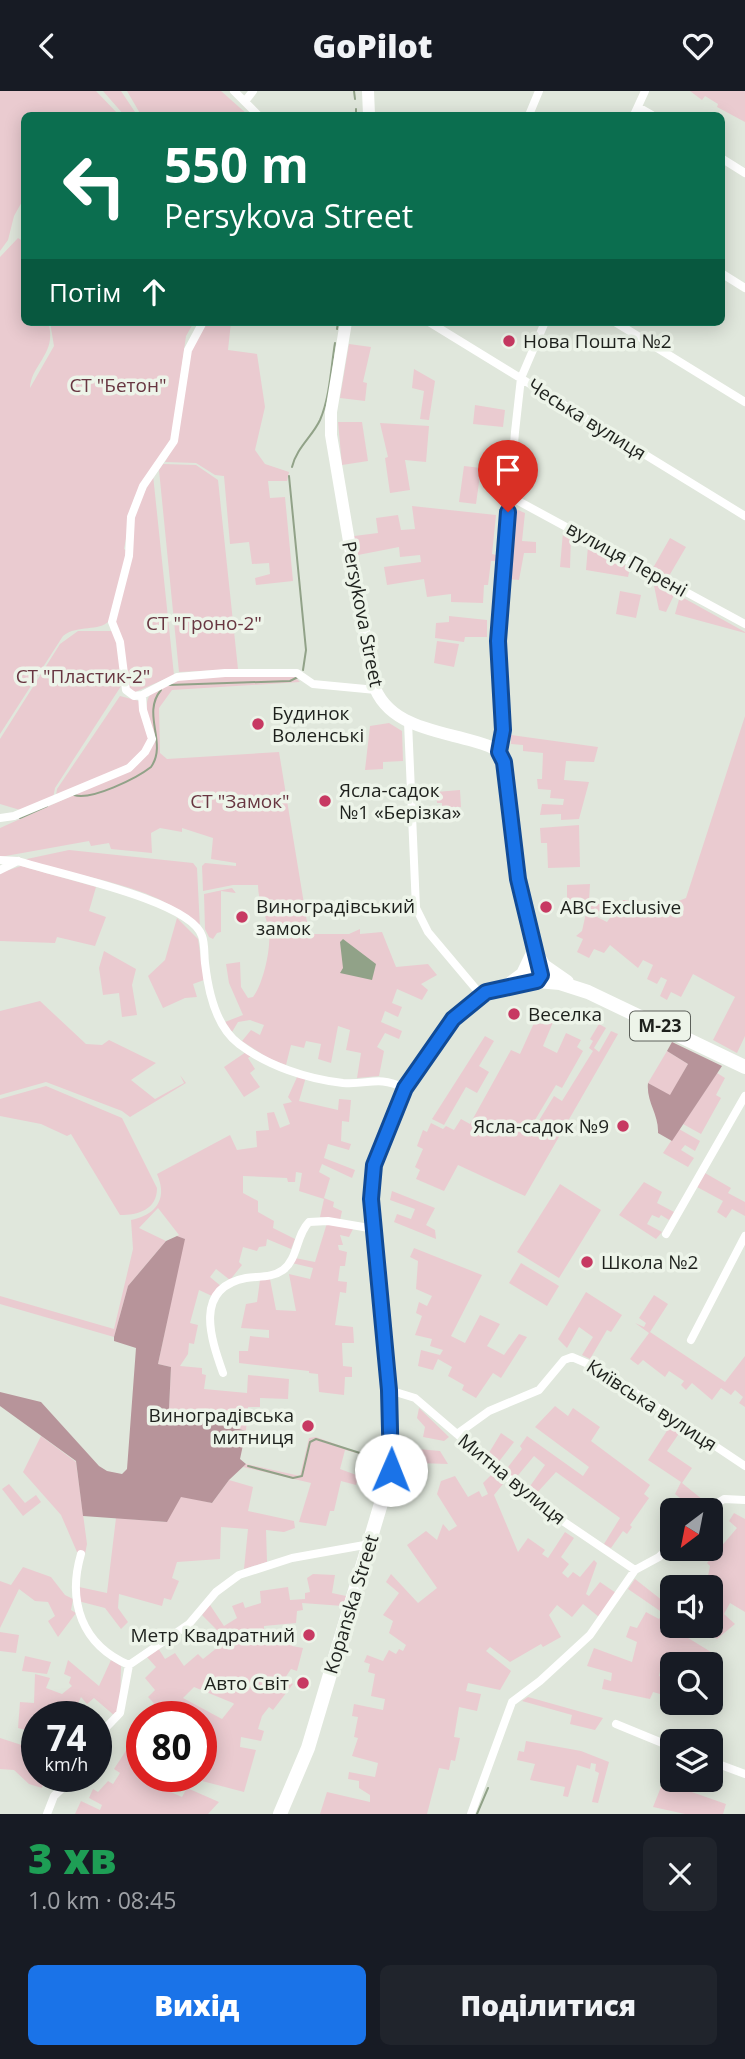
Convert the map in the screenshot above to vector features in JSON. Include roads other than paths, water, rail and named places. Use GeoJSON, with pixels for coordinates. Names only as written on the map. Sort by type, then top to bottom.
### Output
{"type":"FeatureCollection","features":[{"type":"Feature","properties":{"kind":"highway"},"geometry":{"type":"LineString","coordinates":[[508,985],[523,974],[534,951]]}},
{"type":"Feature","properties":{"kind":"highway"},"geometry":{"type":"LineString","coordinates":[[534,951],[544,966],[574,987]]}},
{"type":"Feature","properties":{"kind":"highway","name":"Kopanska Street"},"geometry":{"type":"LineString","coordinates":[[280,1814],[308,1748],[391,1470],[389,1390],[371,1189],[374,1165],[405,1088],[447,1026],[481,995],[508,985],[537,981],[574,987],[745,1067]]}},
{"type":"Feature","properties":{"kind":"main road"},"geometry":{"type":"LineString","coordinates":[[368,91],[369,112]]}},
{"type":"Feature","properties":{"kind":"main road","name":"Persykova Street"},"geometry":{"type":"LineString","coordinates":[[345,326],[331,412],[331,435],[376,690],[388,709],[408,722],[489,746],[499,752]]}},
{"type":"Feature","properties":{"kind":"main road"},"geometry":{"type":"LineString","coordinates":[[499,752],[504,762],[518,879],[540,969],[537,981]]}},
{"type":"Feature","properties":{"kind":"street"},"geometry":{"type":"LineString","coordinates":[[234,91],[256,112]]}},
{"type":"Feature","properties":{"kind":"street"},"geometry":{"type":"LineString","coordinates":[[246,100],[253,91]]}},
{"type":"Feature","properties":{"kind":"street"},"geometry":{"type":"LineString","coordinates":[[530,112],[539,91]]}},
{"type":"Feature","properties":{"kind":"street"},"geometry":{"type":"LineString","coordinates":[[636,111],[645,91]]}},
{"type":"Feature","properties":{"kind":"street"},"geometry":{"type":"LineString","coordinates":[[725,160],[745,173]]}},
{"type":"Feature","properties":{"kind":"street"},"geometry":{"type":"LineString","coordinates":[[725,276],[745,288]]}},
{"type":"Feature","properties":{"kind":"street"},"geometry":{"type":"LineString","coordinates":[[201,326],[188,350],[174,441],[143,487],[131,517],[130,551],[113,622],[120,642],[126,690],[134,696],[142,695],[177,677],[225,673],[297,673],[313,684],[376,690]]}},
{"type":"Feature","properties":{"kind":"street","name":"Чеська вулиця"},"geometry":{"type":"LineString","coordinates":[[441,326],[521,379],[745,516]]}},
{"type":"Feature","properties":{"kind":"street"},"geometry":{"type":"LineString","coordinates":[[499,752],[503,730],[499,625],[521,379],[543,326]]}},
{"type":"Feature","properties":{"kind":"street"},"geometry":{"type":"LineString","coordinates":[[622,326],[743,397]]}},
{"type":"Feature","properties":{"kind":"street","name":"вулиця Перені"},"geometry":{"type":"LineString","coordinates":[[509,496],[745,624]]}},
{"type":"Feature","properties":{"kind":"street"},"geometry":{"type":"LineString","coordinates":[[3,819],[132,765],[152,739],[143,710],[142,695]]}},
{"type":"Feature","properties":{"kind":"street"},"geometry":{"type":"LineString","coordinates":[[408,722],[418,915],[428,932],[481,995]]}},
{"type":"Feature","properties":{"kind":"street"},"geometry":{"type":"LineString","coordinates":[[0,860],[18,861],[135,894],[187,920],[202,936],[209,985],[225,1028],[238,1043],[267,1062],[338,1082],[385,1080],[405,1088]]}},
{"type":"Feature","properties":{"kind":"street"},"geometry":{"type":"LineString","coordinates":[[0,870],[18,861]]}},
{"type":"Feature","properties":{"kind":"street"},"geometry":{"type":"LineString","coordinates":[[666,1234],[745,1096]]}},
{"type":"Feature","properties":{"kind":"street"},"geometry":{"type":"LineString","coordinates":[[223,1373],[209,1330],[210,1311],[217,1296],[238,1280],[267,1276],[285,1269],[309,1222],[328,1221],[374,1229]]}},
{"type":"Feature","properties":{"kind":"street"},"geometry":{"type":"LineString","coordinates":[[691,1340],[745,1236]]}},
{"type":"Feature","properties":{"kind":"street","name":"Київська вулиця"},"geometry":{"type":"LineString","coordinates":[[457,1434],[489,1411],[539,1390],[564,1360],[572,1357],[600,1369],[745,1466]]}},
{"type":"Feature","properties":{"kind":"street","name":"Митна вулиця"},"geometry":{"type":"LineString","coordinates":[[389,1390],[415,1398],[536,1502],[635,1570]]}},
{"type":"Feature","properties":{"kind":"street"},"geometry":{"type":"LineString","coordinates":[[723,1500],[745,1500]]}},
{"type":"Feature","properties":{"kind":"street"},"geometry":{"type":"LineString","coordinates":[[112,1721],[120,1713],[129,1664],[189,1624],[216,1592],[239,1575],[292,1558],[370,1544]]}},
{"type":"Feature","properties":{"kind":"street"},"geometry":{"type":"LineString","coordinates":[[81,1554],[76,1601],[79,1614],[96,1646],[129,1664]]}},
{"type":"Feature","properties":{"kind":"street"},"geometry":{"type":"LineString","coordinates":[[471,1814],[512,1702],[541,1681],[590,1635],[635,1570],[660,1557]]}},
{"type":"Feature","properties":{"kind":"street"},"geometry":{"type":"LineString","coordinates":[[616,1724],[660,1742]]}},
{"type":"Feature","properties":{"kind":"street"},"geometry":{"type":"LineString","coordinates":[[723,1766],[745,1774]]}},
{"type":"Feature","properties":{"kind":"street"},"geometry":{"type":"LineString","coordinates":[[47,1814],[57,1792]]}},
{"type":"Feature","properties":{"kind":"waterway"},"geometry":{"type":"LineString","coordinates":[[354,91],[355,99]]}},
{"type":"Feature","properties":{"kind":"waterway"},"geometry":{"type":"LineString","coordinates":[[292,467],[297,454],[320,420],[328,392],[335,343]]}},
{"type":"Feature","properties":{"kind":"waterway"},"geometry":{"type":"LineString","coordinates":[[289,476],[306,650],[303,670]]}},
{"type":"Feature","properties":{"kind":"waterway"},"geometry":{"type":"LineString","coordinates":[[169,685],[290,681],[298,677]]}},
{"type":"Feature","properties":{"kind":"waterway"},"geometry":{"type":"LineString","coordinates":[[74,795],[102,792],[151,767],[157,748],[153,709],[161,690]]}},
{"type":"Feature","properties":{"kind":"waterway"},"geometry":{"type":"LineString","coordinates":[[20,818],[47,806]]}},
{"type":"Feature","properties":{"kind":"waterway"},"geometry":{"type":"LineString","coordinates":[[248,1466],[293,1478],[302,1476],[310,1442],[316,1439],[363,1454],[385,1457]]}},
{"type":"Feature","properties":{"kind":"waterway"},"geometry":{"type":"LineString","coordinates":[[477,1814],[488,1788]]}},
{"type":"Feature","properties":{"kind":"place","name":"Нова Пошта №2"},"geometry":{"type":"Point","coordinates":[509,341]}},
{"type":"Feature","properties":{"kind":"place","name":"Будинок Воленські"},"geometry":{"type":"Point","coordinates":[258,724]}},
{"type":"Feature","properties":{"kind":"place","name":"Ясла-садок №1 «Берізка»"},"geometry":{"type":"Point","coordinates":[325,801]}},
{"type":"Feature","properties":{"kind":"place","name":"ABC Exclusive"},"geometry":{"type":"Point","coordinates":[546,907]}},
{"type":"Feature","properties":{"kind":"place","name":"Виноградівський замок"},"geometry":{"type":"Point","coordinates":[242,917]}},
{"type":"Feature","properties":{"kind":"place","name":"Веселка"},"geometry":{"type":"Point","coordinates":[514,1014]}},
{"type":"Feature","properties":{"kind":"place","name":"Ясла-садок №9"},"geometry":{"type":"Point","coordinates":[623,1126]}},
{"type":"Feature","properties":{"kind":"place","name":"Школа №2"},"geometry":{"type":"Point","coordinates":[587,1262]}},
{"type":"Feature","properties":{"kind":"place","name":"Виноградівська митниця"},"geometry":{"type":"Point","coordinates":[308,1426]}},
{"type":"Feature","properties":{"kind":"place","name":"Метр Квадратний"},"geometry":{"type":"Point","coordinates":[309,1635]}},
{"type":"Feature","properties":{"kind":"place","name":"Авто Світ"},"geometry":{"type":"Point","coordinates":[303,1683]}},
{"type":"Feature","properties":{"kind":"park label","name":"СТ \"Бетон\""},"geometry":{"type":"Point","coordinates":[118,385]}},
{"type":"Feature","properties":{"kind":"park label","name":"СТ \"Гроно-2\""},"geometry":{"type":"Point","coordinates":[204,623]}},
{"type":"Feature","properties":{"kind":"park label","name":"СТ \"Пластик-2\""},"geometry":{"type":"Point","coordinates":[83,676]}},
{"type":"Feature","properties":{"kind":"park label","name":"СТ \"Замок\""},"geometry":{"type":"Point","coordinates":[240,801]}}]}
